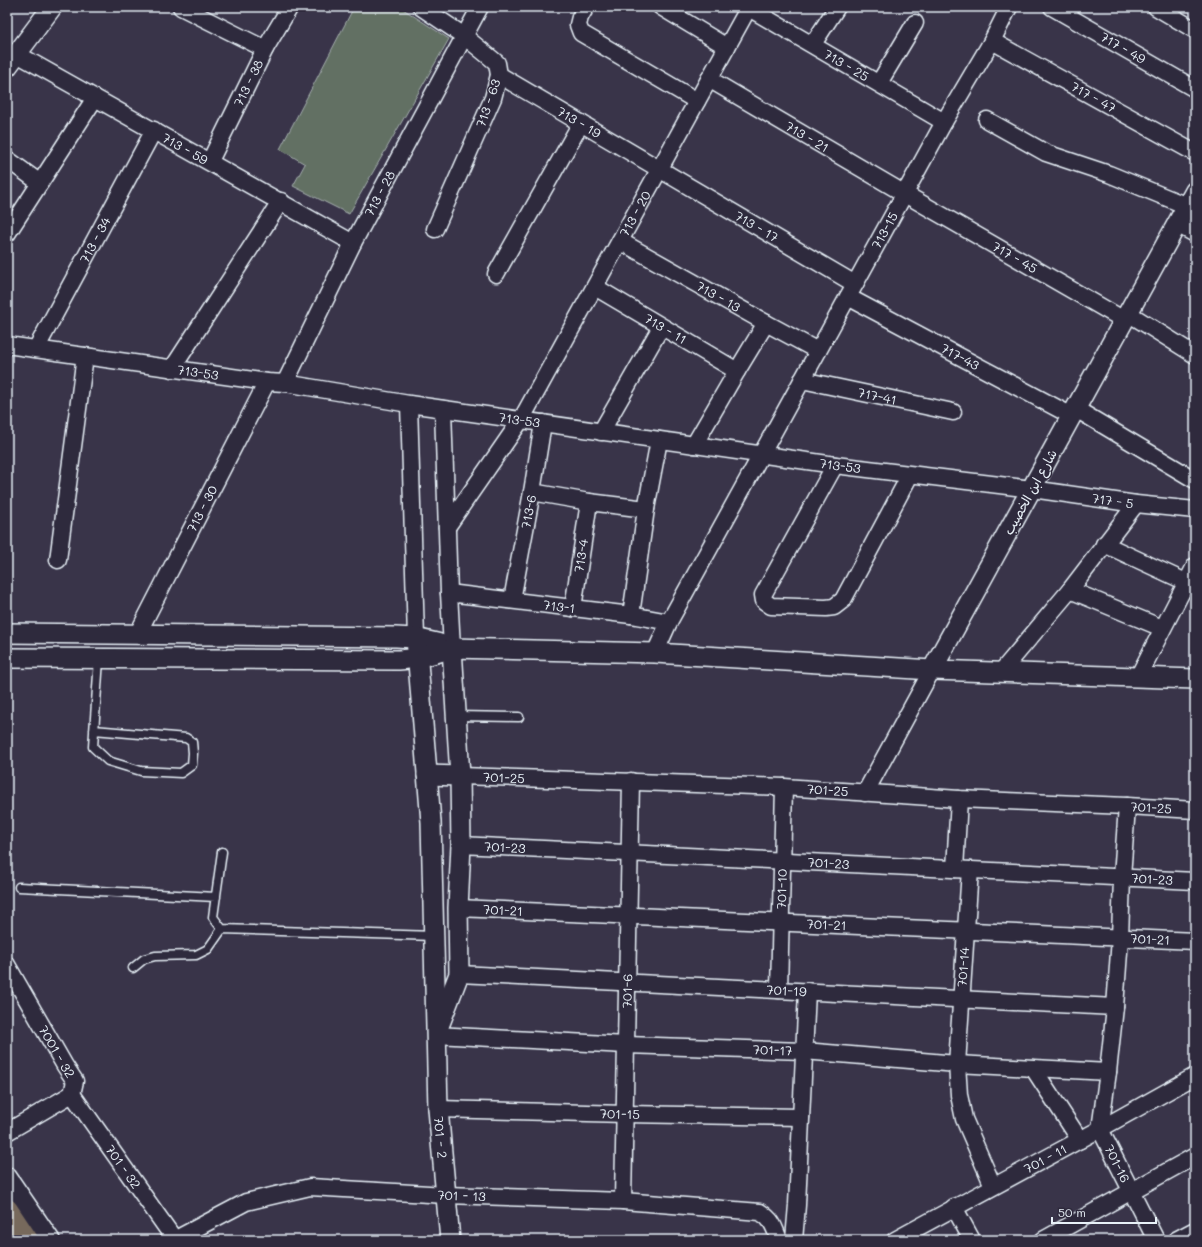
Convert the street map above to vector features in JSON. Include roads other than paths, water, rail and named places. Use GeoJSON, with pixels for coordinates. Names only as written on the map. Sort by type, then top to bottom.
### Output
{"type":"FeatureCollection","features":[{"type":"Feature","properties":{"kind":"main road"},"geometry":{"type":"LineString","coordinates":[[7,1210],[27,1240]]}},
{"type":"Feature","properties":{"kind":"street"},"geometry":{"type":"LineString","coordinates":[[12,61],[52,7]]}},
{"type":"Feature","properties":{"kind":"street"},"geometry":{"type":"LineString","coordinates":[[181,7],[265,49]]}},
{"type":"Feature","properties":{"kind":"street","name":"713 - 38"},"geometry":{"type":"LineString","coordinates":[[210,161],[265,49],[290,7]]}},
{"type":"Feature","properties":{"kind":"street","name":"713 - 63"},"geometry":{"type":"LineString","coordinates":[[421,7],[464,36],[497,63],[499,75],[493,98],[435,229]]}},
{"type":"Feature","properties":{"kind":"street","name":"713 - 28"},"geometry":{"type":"LineString","coordinates":[[285,383],[353,243],[480,7]]}},
{"type":"Feature","properties":{"kind":"street"},"geometry":{"type":"LineString","coordinates":[[586,7],[580,17],[578,25],[581,33],[697,101]]}},
{"type":"Feature","properties":{"kind":"street"},"geometry":{"type":"LineString","coordinates":[[661,7],[727,47]]}},
{"type":"Feature","properties":{"kind":"street","name":"713 - 20"},"geometry":{"type":"LineString","coordinates":[[447,527],[521,420],[749,7]]}},
{"type":"Feature","properties":{"kind":"street","name":"713 - 25"},"geometry":{"type":"LineString","coordinates":[[749,7],[944,122]]}},
{"type":"Feature","properties":{"kind":"street"},"geometry":{"type":"LineString","coordinates":[[813,44],[837,7]]}},
{"type":"Feature","properties":{"kind":"street","name":"713-15"},"geometry":{"type":"LineString","coordinates":[[655,653],[669,622],[944,122],[992,41],[1008,7]]}},
{"type":"Feature","properties":{"kind":"street","name":"717 - 49"},"geometry":{"type":"LineString","coordinates":[[1052,7],[1195,89]]}},
{"type":"Feature","properties":{"kind":"street"},"geometry":{"type":"LineString","coordinates":[[1156,7],[1195,30]]}},
{"type":"Feature","properties":{"kind":"street"},"geometry":{"type":"LineString","coordinates":[[879,83],[915,23]]}},
{"type":"Feature","properties":{"kind":"street","name":"717 - 47"},"geometry":{"type":"LineString","coordinates":[[992,41],[1195,152]]}},
{"type":"Feature","properties":{"kind":"street","name":"713 - 59"},"geometry":{"type":"LineString","coordinates":[[12,61],[95,98],[210,161],[353,243]]}},
{"type":"Feature","properties":{"kind":"street","name":"713 - 19"},"geometry":{"type":"LineString","coordinates":[[499,75],[660,169]]}},
{"type":"Feature","properties":{"kind":"street","name":"713 - 21"},"geometry":{"type":"LineString","coordinates":[[709,79],[905,194]]}},
{"type":"Feature","properties":{"kind":"street"},"geometry":{"type":"LineString","coordinates":[[7,234],[95,98]]}},
{"type":"Feature","properties":{"kind":"street"},"geometry":{"type":"LineString","coordinates":[[987,120],[1046,153],[1191,199]]}},
{"type":"Feature","properties":{"kind":"street"},"geometry":{"type":"LineString","coordinates":[[496,274],[581,123]]}},
{"type":"Feature","properties":{"kind":"street","name":"713 - 34"},"geometry":{"type":"LineString","coordinates":[[36,349],[154,130]]}},
{"type":"Feature","properties":{"kind":"street"},"geometry":{"type":"LineString","coordinates":[[7,160],[40,183]]}},
{"type":"Feature","properties":{"kind":"street","name":"713 - 17"},"geometry":{"type":"LineString","coordinates":[[660,169],[851,290]]}},
{"type":"Feature","properties":{"kind":"street","name":"717 - 45"},"geometry":{"type":"LineString","coordinates":[[905,194],[1195,355]]}},
{"type":"Feature","properties":{"kind":"street","name":"شارع ابن الخصيب"},"geometry":{"type":"LineString","coordinates":[[865,793],[1191,199]]}},
{"type":"Feature","properties":{"kind":"street"},"geometry":{"type":"LineString","coordinates":[[172,369],[281,201]]}},
{"type":"Feature","properties":{"kind":"street"},"geometry":{"type":"LineString","coordinates":[[1177,224],[1195,234]]}},
{"type":"Feature","properties":{"kind":"street","name":"713 - 13"},"geometry":{"type":"LineString","coordinates":[[620,241],[818,351]]}},
{"type":"Feature","properties":{"kind":"street","name":"713 - 11"},"geometry":{"type":"LineString","coordinates":[[595,287],[736,371]]}},
{"type":"Feature","properties":{"kind":"street","name":"717-43"},"geometry":{"type":"LineString","coordinates":[[851,290],[1195,480]]}},
{"type":"Feature","properties":{"kind":"street"},"geometry":{"type":"LineString","coordinates":[[694,445],[736,371],[766,323]]}},
{"type":"Feature","properties":{"kind":"street"},"geometry":{"type":"LineString","coordinates":[[601,432],[661,327]]}},
{"type":"Feature","properties":{"kind":"street","name":"713-53"},"geometry":{"type":"LineString","coordinates":[[7,345],[267,382],[285,383],[409,404],[761,455],[910,475],[1032,489]]}},
{"type":"Feature","properties":{"kind":"street"},"geometry":{"type":"LineString","coordinates":[[58,560],[85,356]]}},
{"type":"Feature","properties":{"kind":"street","name":"717-41"},"geometry":{"type":"LineString","coordinates":[[802,380],[953,412]]}},
{"type":"Feature","properties":{"kind":"street","name":"713 - 30"},"geometry":{"type":"LineString","coordinates":[[137,635],[267,382]]}},
{"type":"Feature","properties":{"kind":"street"},"geometry":{"type":"LineString","coordinates":[[409,404],[416,638]]}},
{"type":"Feature","properties":{"kind":"street"},"geometry":{"type":"LineString","coordinates":[[436,1035],[459,974],[458,908],[461,845],[460,776],[449,593],[443,409]]}},
{"type":"Feature","properties":{"kind":"street","name":"713-6"},"geometry":{"type":"LineString","coordinates":[[512,600],[543,424]]}},
{"type":"Feature","properties":{"kind":"street"},"geometry":{"type":"LineString","coordinates":[[631,615],[646,509],[659,440]]}},
{"type":"Feature","properties":{"kind":"street"},"geometry":{"type":"LineString","coordinates":[[834,465],[763,595],[764,601],[771,606],[826,608],[834,607],[842,600],[910,475]]}},
{"type":"Feature","properties":{"kind":"street","name":"717 - 5"},"geometry":{"type":"LineString","coordinates":[[1032,489],[1136,504],[1195,510]]}},
{"type":"Feature","properties":{"kind":"street"},"geometry":{"type":"LineString","coordinates":[[532,492],[589,502],[646,509]]}},
{"type":"Feature","properties":{"kind":"street","name":"713-4"},"geometry":{"type":"LineString","coordinates":[[573,608],[589,502]]}},
{"type":"Feature","properties":{"kind":"street"},"geometry":{"type":"LineString","coordinates":[[1001,672],[1070,590],[1136,504]]}},
{"type":"Feature","properties":{"kind":"street"},"geometry":{"type":"LineString","coordinates":[[1104,544],[1186,582]]}},
{"type":"Feature","properties":{"kind":"street"},"geometry":{"type":"LineString","coordinates":[[1138,677],[1195,566]]}},
{"type":"Feature","properties":{"kind":"street"},"geometry":{"type":"LineString","coordinates":[[1070,590],[1162,628]]}},
{"type":"Feature","properties":{"kind":"street","name":"713-1"},"geometry":{"type":"LineString","coordinates":[[449,593],[631,615],[669,622]]}},
{"type":"Feature","properties":{"kind":"street"},"geometry":{"type":"LineString","coordinates":[[7,633],[388,636],[416,638],[452,648],[655,653],[932,670],[1138,677],[1193,675]]}},
{"type":"Feature","properties":{"kind":"street","name":"701 - 2"},"geometry":{"type":"LineString","coordinates":[[416,638],[431,822],[438,1109],[450,1240]]}},
{"type":"Feature","properties":{"kind":"street"},"geometry":{"type":"LineString","coordinates":[[7,658],[399,660],[418,658],[452,648]]}},
{"type":"Feature","properties":{"kind":"street"},"geometry":{"type":"LineString","coordinates":[[427,775],[460,776]]}},
{"type":"Feature","properties":{"kind":"street","name":"701-25"},"geometry":{"type":"LineString","coordinates":[[460,776],[784,787],[959,799],[1195,810]]}},
{"type":"Feature","properties":{"kind":"street","name":"701-6"},"geometry":{"type":"LineString","coordinates":[[623,1201],[631,781]]}},
{"type":"Feature","properties":{"kind":"street","name":"701-10"},"geometry":{"type":"LineString","coordinates":[[778,990],[784,787]]}},
{"type":"Feature","properties":{"kind":"street","name":"701-14"},"geometry":{"type":"LineString","coordinates":[[959,799],[966,931],[957,1064],[964,1119],[993,1186]]}},
{"type":"Feature","properties":{"kind":"street"},"geometry":{"type":"LineString","coordinates":[[1100,1129],[1115,1007],[1127,806]]}},
{"type":"Feature","properties":{"kind":"street","name":"701-23"},"geometry":{"type":"LineString","coordinates":[[461,845],[1195,881]]}},
{"type":"Feature","properties":{"kind":"street","name":"701-21"},"geometry":{"type":"LineString","coordinates":[[458,908],[1195,941]]}},
{"type":"Feature","properties":{"kind":"street","name":"7001 - 32"},"geometry":{"type":"LineString","coordinates":[[7,965],[75,1082],[72,1094],[7,1132]]}},
{"type":"Feature","properties":{"kind":"street","name":"701-19"},"geometry":{"type":"LineString","coordinates":[[459,974],[1115,1007]]}},
{"type":"Feature","properties":{"kind":"street"},"geometry":{"type":"LineString","coordinates":[[794,1240],[807,991]]}},
{"type":"Feature","properties":{"kind":"street","name":"701-17"},"geometry":{"type":"LineString","coordinates":[[436,1035],[626,1045],[804,1051],[957,1064],[1108,1072]]}},
{"type":"Feature","properties":{"kind":"street"},"geometry":{"type":"LineString","coordinates":[[1033,1068],[1080,1140]]}},
{"type":"Feature","properties":{"kind":"street","name":"701 - 11"},"geometry":{"type":"LineString","coordinates":[[895,1240],[1195,1076]]}},
{"type":"Feature","properties":{"kind":"street","name":"701 - 32"},"geometry":{"type":"LineString","coordinates":[[72,1094],[174,1240]]}},
{"type":"Feature","properties":{"kind":"street","name":"701-15"},"geometry":{"type":"LineString","coordinates":[[438,1109],[801,1117]]}},
{"type":"Feature","properties":{"kind":"street","name":"701-16"},"geometry":{"type":"LineString","coordinates":[[1100,1129],[1156,1240]]}},
{"type":"Feature","properties":{"kind":"street"},"geometry":{"type":"LineString","coordinates":[[1043,1240],[1195,1156]]}},
{"type":"Feature","properties":{"kind":"street"},"geometry":{"type":"LineString","coordinates":[[7,1177],[50,1240]]}},
{"type":"Feature","properties":{"kind":"street","name":"701 - 13"},"geometry":{"type":"LineString","coordinates":[[174,1240],[246,1202],[310,1187],[446,1195],[623,1201],[760,1212],[768,1217],[779,1240]]}},
{"type":"Feature","properties":{"kind":"street"},"geometry":{"type":"LineString","coordinates":[[954,1207],[972,1240]]}},
{"type":"Feature","properties":{"kind":"street"},"geometry":{"type":"LineString","coordinates":[[1176,1240],[1195,1230]]}},
{"type":"Feature","properties":{"kind":"lane"},"geometry":{"type":"LineString","coordinates":[[94,730],[186,738],[192,742],[192,765],[180,773],[141,771],[108,761],[93,747],[94,730],[99,659]]}},
{"type":"Feature","properties":{"kind":"lane"},"geometry":{"type":"LineString","coordinates":[[456,716],[519,717]]}},
{"type":"Feature","properties":{"kind":"lane"},"geometry":{"type":"LineString","coordinates":[[222,852],[213,917],[222,929]]}},
{"type":"Feature","properties":{"kind":"lane"},"geometry":{"type":"LineString","coordinates":[[19,887],[216,897]]}},
{"type":"Feature","properties":{"kind":"lane"},"geometry":{"type":"LineString","coordinates":[[222,929],[434,936]]}},
{"type":"Feature","properties":{"kind":"lane"},"geometry":{"type":"LineString","coordinates":[[134,968],[144,959],[155,956],[196,955],[208,949],[222,929]]}}]}
